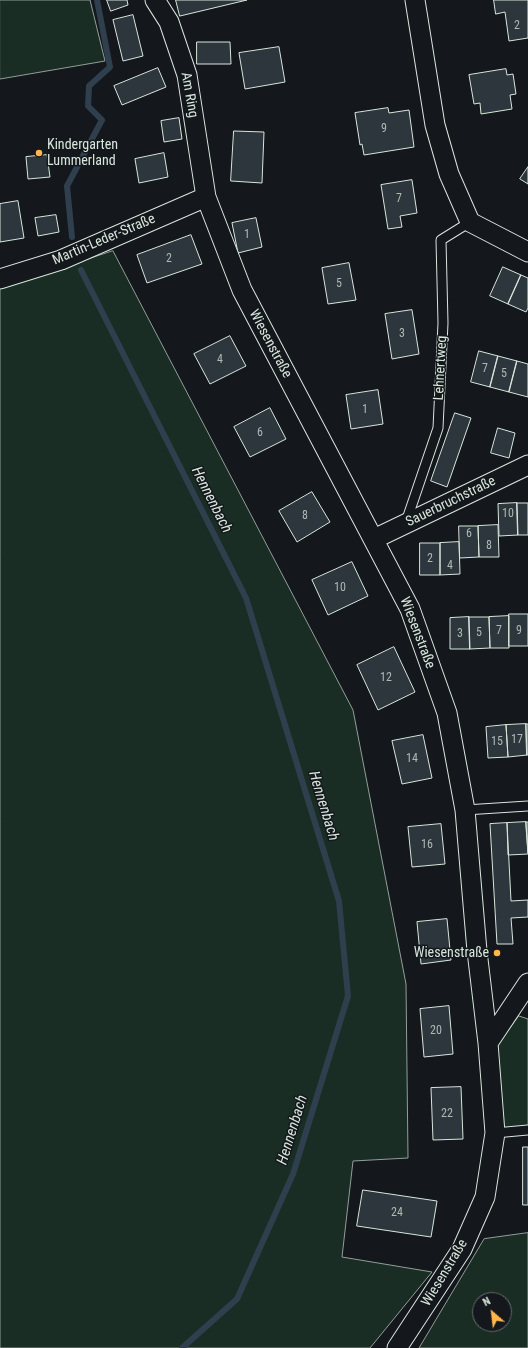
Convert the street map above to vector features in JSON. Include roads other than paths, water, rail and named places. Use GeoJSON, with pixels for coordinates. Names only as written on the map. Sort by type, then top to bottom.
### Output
{"type":"FeatureCollection","features":[{"type":"Feature","properties":{"kind":"street","name":"Am Ring"},"geometry":{"type":"LineString","coordinates":[[155,0],[168,22],[187,74],[206,196]]}},
{"type":"Feature","properties":{"kind":"street"},"geometry":{"type":"LineString","coordinates":[[415,0],[435,125],[449,174],[470,222],[528,252]]}},
{"type":"Feature","properties":{"kind":"street","name":"Martin-Leder-Straße"},"geometry":{"type":"LineString","coordinates":[[0,278],[61,260],[206,196]]}},
{"type":"Feature","properties":{"kind":"street","name":"Wiesenstraße"},"geometry":{"type":"LineString","coordinates":[[206,196],[242,290],[410,609],[447,714],[465,810],[477,951],[488,1043],[495,1133],[485,1197],[462,1249],[397,1348]]}},
{"type":"Feature","properties":{"kind":"street","name":"Sauerbruchstraße"},"geometry":{"type":"LineString","coordinates":[[374,539],[528,465]]}},
{"type":"Feature","properties":{"kind":"street"},"geometry":{"type":"LineString","coordinates":[[488,1043],[528,982]]}},
{"type":"Feature","properties":{"kind":"lane","name":"Lehnertweg"},"geometry":{"type":"LineString","coordinates":[[405,525],[438,428],[444,323],[441,240],[470,222]]}},
{"type":"Feature","properties":{"kind":"lane"},"geometry":{"type":"LineString","coordinates":[[465,810],[528,806]]}},
{"type":"Feature","properties":{"kind":"lane"},"geometry":{"type":"LineString","coordinates":[[495,1133],[528,1130]]}},
{"type":"Feature","properties":{"kind":"waterway","name":"Hennenbach"},"geometry":{"type":"LineString","coordinates":[[72,237],[67,186],[102,120],[88,106],[89,86],[110,67],[97,0]]}},
{"type":"Feature","properties":{"kind":"waterway","name":"Hennenbach"},"geometry":{"type":"LineString","coordinates":[[81,270],[246,598],[339,901],[348,996],[293,1174],[237,1299],[182,1348]]}},
{"type":"Feature","properties":{"kind":"place","name":"Kindergarten Lummerland"},"geometry":{"type":"Point","coordinates":[39,153]}},
{"type":"Feature","properties":{"kind":"place","name":"Wiesenstraße"},"geometry":{"type":"Point","coordinates":[497,953]}}]}
